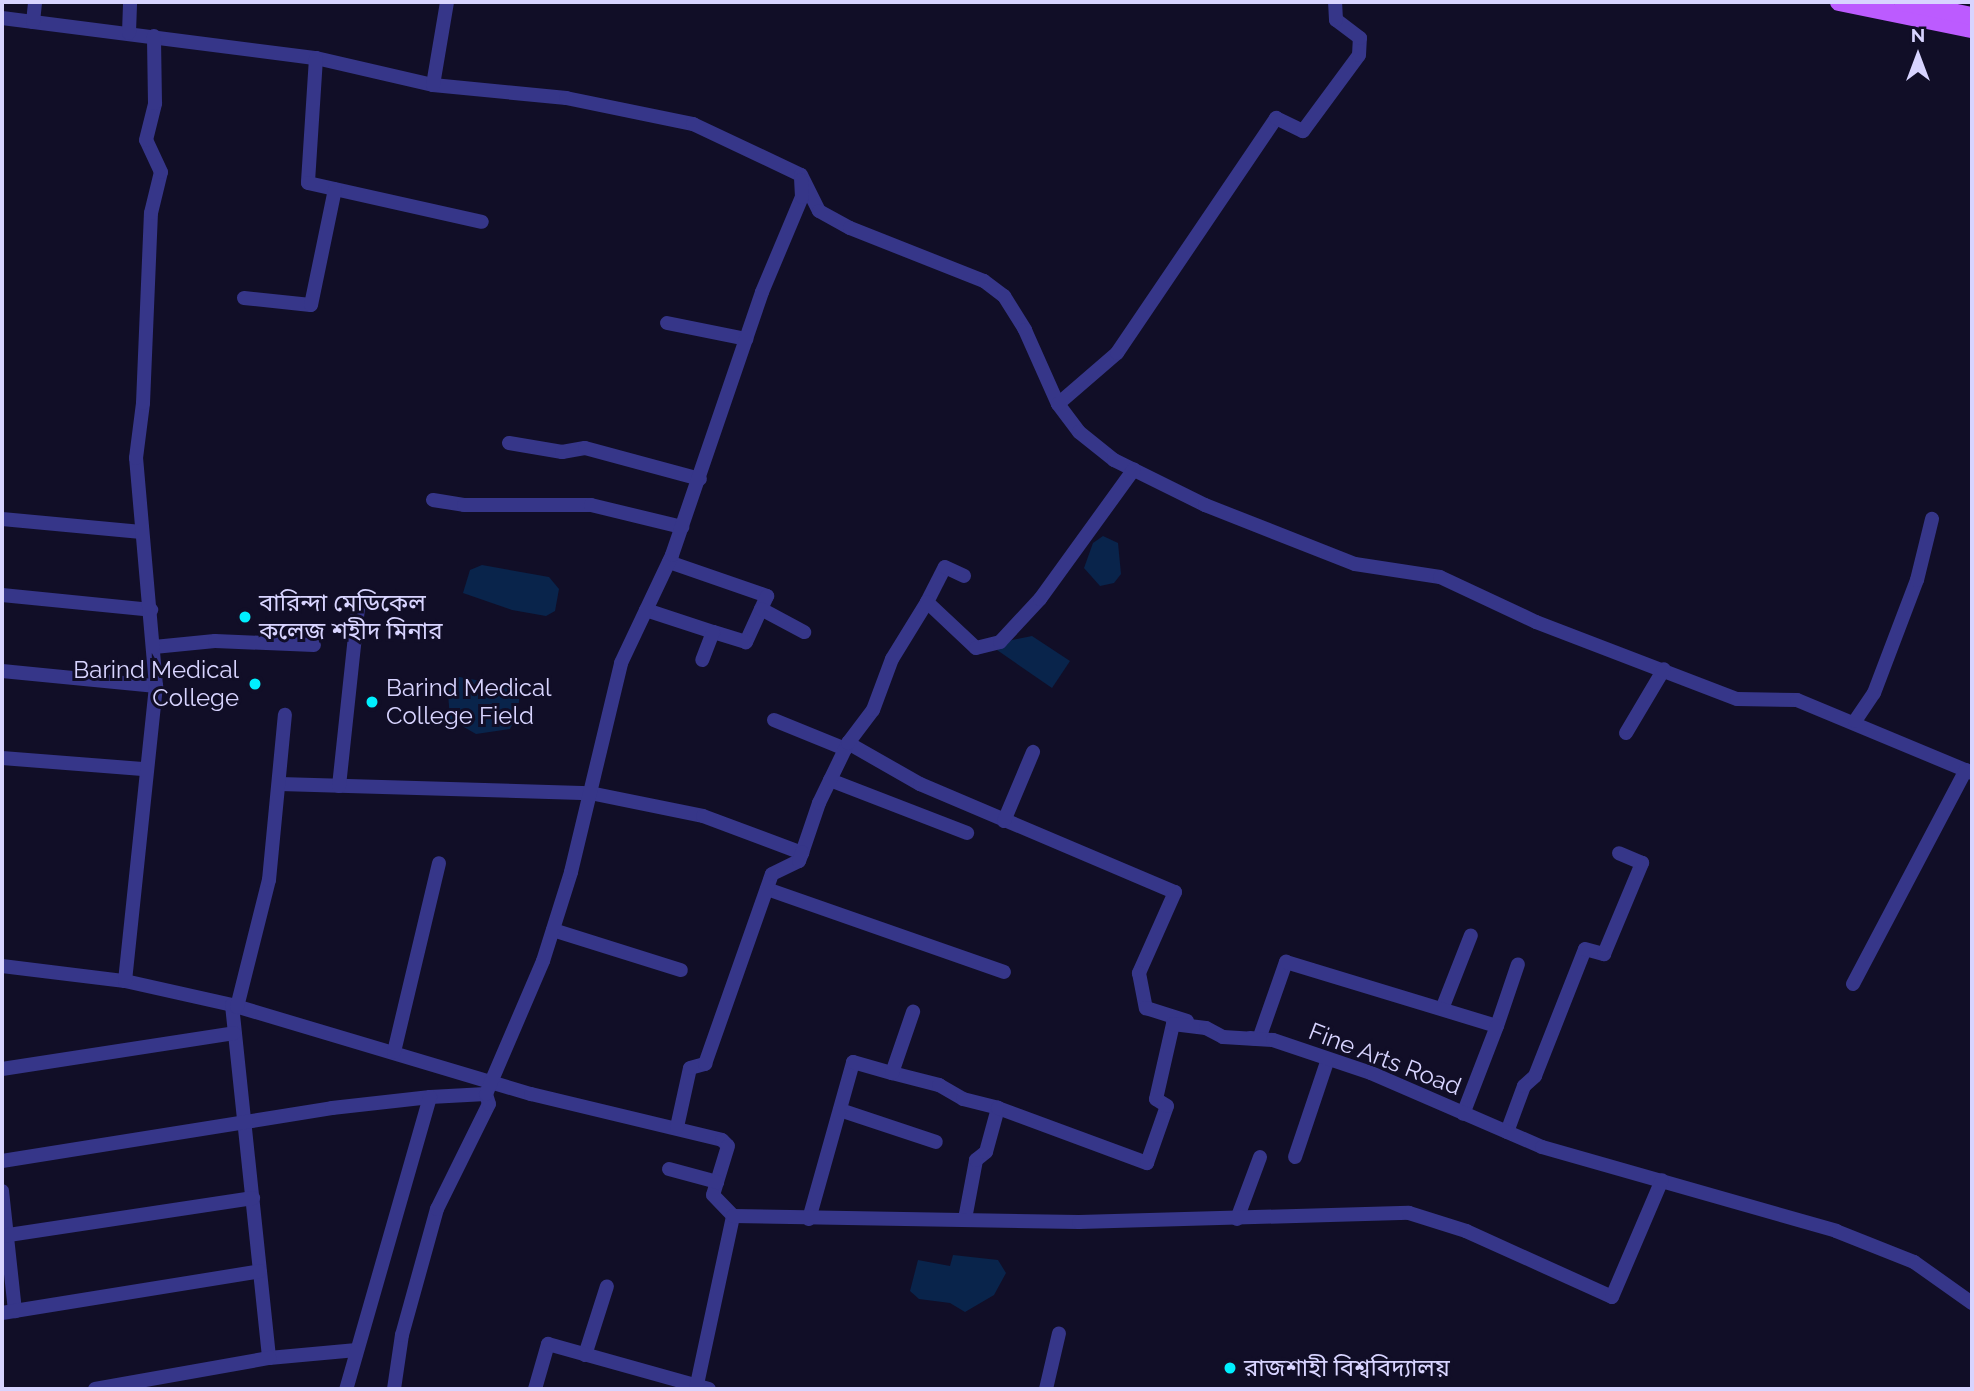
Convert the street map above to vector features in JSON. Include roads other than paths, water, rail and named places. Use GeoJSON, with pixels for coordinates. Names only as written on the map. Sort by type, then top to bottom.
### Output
{"type":"FeatureCollection","features":[{"type":"Feature","properties":{"kind":"main road"},"geometry":{"type":"LineString","coordinates":[[1839,2],[1972,29]]}},
{"type":"Feature","properties":{"kind":"main road"},"geometry":{"type":"LineString","coordinates":[[1903,2],[1972,16]]}},
{"type":"Feature","properties":{"kind":"street"},"geometry":{"type":"LineString","coordinates":[[33,22],[35,2]]}},
{"type":"Feature","properties":{"kind":"street"},"geometry":{"type":"LineString","coordinates":[[129,33],[130,2]]}},
{"type":"Feature","properties":{"kind":"street"},"geometry":{"type":"LineString","coordinates":[[433,85],[447,2]]}},
{"type":"Feature","properties":{"kind":"street"},"geometry":{"type":"LineString","coordinates":[[1058,404],[1117,353],[1276,118],[1303,131],[1359,55],[1360,38],[1336,20],[1335,2]]}},
{"type":"Feature","properties":{"kind":"street"},"geometry":{"type":"LineString","coordinates":[[2,19],[316,58],[433,85],[566,99],[693,124],[801,175],[820,211],[850,228],[984,281],[1004,296],[1025,330],[1058,404],[1079,432],[1133,469],[1286,538],[1354,564],[1440,577],[1536,622],[1737,699],[1797,699],[1855,721],[1969,771],[1853,984]]}},
{"type":"Feature","properties":{"kind":"street"},"geometry":{"type":"LineString","coordinates":[[125,981],[156,686],[136,458],[143,403],[152,213],[161,172],[146,140],[155,103],[154,36]]}},
{"type":"Feature","properties":{"kind":"street"},"geometry":{"type":"LineString","coordinates":[[316,58],[308,183],[482,222]]}},
{"type":"Feature","properties":{"kind":"street"},"geometry":{"type":"LineString","coordinates":[[394,1389],[402,1335],[437,1209],[489,1104],[486,1094],[553,930],[621,663],[669,562],[700,479],[746,339],[802,197],[801,175]]}},
{"type":"Feature","properties":{"kind":"street"},"geometry":{"type":"LineString","coordinates":[[244,298],[311,306],[335,189]]}},
{"type":"Feature","properties":{"kind":"street"},"geometry":{"type":"LineString","coordinates":[[667,323],[746,339]]}},
{"type":"Feature","properties":{"kind":"street"},"geometry":{"type":"LineString","coordinates":[[509,443],[562,452],[585,448],[700,479]]}},
{"type":"Feature","properties":{"kind":"street"},"geometry":{"type":"LineString","coordinates":[[928,602],[976,648],[1000,642],[1040,599],[1133,469]]}},
{"type":"Feature","properties":{"kind":"street"},"geometry":{"type":"LineString","coordinates":[[433,500],[464,505],[591,505],[682,527]]}},
{"type":"Feature","properties":{"kind":"street"},"geometry":{"type":"LineString","coordinates":[[2,519],[141,532]]}},
{"type":"Feature","properties":{"kind":"street"},"geometry":{"type":"LineString","coordinates":[[1855,721],[1874,693],[1917,580],[1932,519]]}},
{"type":"Feature","properties":{"kind":"street"},"geometry":{"type":"LineString","coordinates":[[646,610],[747,642],[767,596],[669,562]]}},
{"type":"Feature","properties":{"kind":"street"},"geometry":{"type":"LineString","coordinates":[[677,1127],[690,1068],[705,1064],[772,874],[799,861],[830,780],[847,746],[873,710],[892,659],[928,602],[945,567],[964,576]]}},
{"type":"Feature","properties":{"kind":"street"},"geometry":{"type":"LineString","coordinates":[[2,596],[151,610]]}},
{"type":"Feature","properties":{"kind":"street"},"geometry":{"type":"LineString","coordinates":[[339,786],[359,598]]}},
{"type":"Feature","properties":{"kind":"street"},"geometry":{"type":"LineString","coordinates":[[761,609],[804,632]]}},
{"type":"Feature","properties":{"kind":"street"},"geometry":{"type":"LineString","coordinates":[[702,660],[713,632]]}},
{"type":"Feature","properties":{"kind":"street"},"geometry":{"type":"LineString","coordinates":[[154,647],[215,641],[314,645]]}},
{"type":"Feature","properties":{"kind":"street"},"geometry":{"type":"LineString","coordinates":[[1626,733],[1664,669]]}},
{"type":"Feature","properties":{"kind":"street"},"geometry":{"type":"LineString","coordinates":[[2,671],[156,686]]}},
{"type":"Feature","properties":{"kind":"street"},"geometry":{"type":"LineString","coordinates":[[269,1358],[246,1123],[234,1032],[235,1006],[270,880],[281,784],[285,715]]}},
{"type":"Feature","properties":{"kind":"street"},"geometry":{"type":"LineString","coordinates":[[775,720],[847,746],[920,784],[1004,821],[1140,874],[1175,892],[1139,973],[1146,1009],[1237,1038]]}},
{"type":"Feature","properties":{"kind":"street"},"geometry":{"type":"LineString","coordinates":[[1004,821],[1033,752]]}},
{"type":"Feature","properties":{"kind":"street"},"geometry":{"type":"LineString","coordinates":[[2,758],[143,769]]}},
{"type":"Feature","properties":{"kind":"street"},"geometry":{"type":"LineString","coordinates":[[830,780],[967,833]]}},
{"type":"Feature","properties":{"kind":"street"},"geometry":{"type":"LineString","coordinates":[[281,784],[590,793],[703,816],[802,853]]}},
{"type":"Feature","properties":{"kind":"street"},"geometry":{"type":"LineString","coordinates":[[1507,1132],[1524,1086],[1535,1076],[1585,949],[1604,954],[1642,863],[1619,853]]}},
{"type":"Feature","properties":{"kind":"street"},"geometry":{"type":"LineString","coordinates":[[394,1052],[439,863]]}},
{"type":"Feature","properties":{"kind":"street"},"geometry":{"type":"LineString","coordinates":[[767,889],[1004,972]]}},
{"type":"Feature","properties":{"kind":"street"},"geometry":{"type":"LineString","coordinates":[[553,930],[681,970]]}},
{"type":"Feature","properties":{"kind":"street"},"geometry":{"type":"LineString","coordinates":[[1442,1009],[1472,934]]}},
{"type":"Feature","properties":{"kind":"street"},"geometry":{"type":"LineString","coordinates":[[1259,1039],[1286,962],[1497,1026]]}},
{"type":"Feature","properties":{"kind":"street"},"geometry":{"type":"LineString","coordinates":[[1463,1114],[1518,964]]}},
{"type":"Feature","properties":{"kind":"street"},"geometry":{"type":"LineString","coordinates":[[2,966],[125,981],[235,1006],[493,1080],[531,1094],[722,1139],[728,1146],[713,1195],[719,1207],[733,1216],[809,1219],[1237,1219],[1409,1213],[1466,1231],[1612,1297],[1662,1180]]}},
{"type":"Feature","properties":{"kind":"street"},"geometry":{"type":"LineString","coordinates":[[892,1073],[913,1012]]}},
{"type":"Feature","properties":{"kind":"street","name":"Fine Arts Road"},"geometry":{"type":"LineString","coordinates":[[998,1108],[1147,1163],[1167,1106],[1156,1099],[1173,1024],[1237,1038],[1259,1039],[1328,1059],[1542,1147],[1878,1245],[1913,1262],[1972,1303]]}},
{"type":"Feature","properties":{"kind":"street"},"geometry":{"type":"LineString","coordinates":[[2,1069],[234,1032]]}},
{"type":"Feature","properties":{"kind":"street"},"geometry":{"type":"LineString","coordinates":[[1295,1157],[1328,1059]]}},
{"type":"Feature","properties":{"kind":"street"},"geometry":{"type":"LineString","coordinates":[[809,1219],[853,1062],[939,1085],[963,1098],[998,1108],[986,1152],[976,1160],[965,1219]]}},
{"type":"Feature","properties":{"kind":"street"},"geometry":{"type":"LineString","coordinates":[[2,1161],[429,1097],[486,1094]]}},
{"type":"Feature","properties":{"kind":"street"},"geometry":{"type":"LineString","coordinates":[[345,1389],[429,1097]]}},
{"type":"Feature","properties":{"kind":"street"},"geometry":{"type":"LineString","coordinates":[[840,1110],[936,1142]]}},
{"type":"Feature","properties":{"kind":"street"},"geometry":{"type":"LineString","coordinates":[[1237,1219],[1260,1157]]}},
{"type":"Feature","properties":{"kind":"street"},"geometry":{"type":"LineString","coordinates":[[669,1169],[717,1182]]}},
{"type":"Feature","properties":{"kind":"street"},"geometry":{"type":"LineString","coordinates":[[2,1191],[8,1312],[260,1271]]}},
{"type":"Feature","properties":{"kind":"street"},"geometry":{"type":"LineString","coordinates":[[5,1236],[254,1198]]}},
{"type":"Feature","properties":{"kind":"street"},"geometry":{"type":"LineString","coordinates":[[535,1389],[548,1345],[700,1388],[733,1216]]}},
{"type":"Feature","properties":{"kind":"street"},"geometry":{"type":"LineString","coordinates":[[585,1355],[607,1286]]}},
{"type":"Feature","properties":{"kind":"street"},"geometry":{"type":"LineString","coordinates":[[1046,1389],[1059,1333]]}},
{"type":"Feature","properties":{"kind":"street"},"geometry":{"type":"LineString","coordinates":[[95,1389],[269,1358],[356,1350]]}},
{"type":"Feature","properties":{"kind":"water"},"geometry":{"type":"Polygon","coordinates":[[[1103,536],[1118,543],[1121,574],[1114,583],[1100,586],[1084,568],[1093,543],[1103,536]]]}},
{"type":"Feature","properties":{"kind":"water"},"geometry":{"type":"Polygon","coordinates":[[[482,565],[549,577],[559,589],[555,611],[546,616],[512,610],[463,593],[470,570],[482,565]]]}},
{"type":"Feature","properties":{"kind":"water"},"geometry":{"type":"Polygon","coordinates":[[[1032,636],[1070,661],[1052,688],[997,650],[1012,640],[1032,636]]]}},
{"type":"Feature","properties":{"kind":"water"},"geometry":{"type":"Polygon","coordinates":[[[454,676],[520,688],[518,713],[510,729],[476,734],[450,719],[448,693],[454,676]]]}},
{"type":"Feature","properties":{"kind":"water"},"geometry":{"type":"Polygon","coordinates":[[[953,1255],[998,1260],[1006,1273],[994,1295],[965,1312],[950,1303],[919,1299],[910,1291],[918,1260],[950,1266],[953,1255]]]}},
{"type":"Feature","properties":{"kind":"place","name":"বারিন্দা মেডিকেল কলেজ শহীদ মিনার"},"geometry":{"type":"Point","coordinates":[245,617]}},
{"type":"Feature","properties":{"kind":"place","name":"Barind Medical College"},"geometry":{"type":"Point","coordinates":[255,684]}},
{"type":"Feature","properties":{"kind":"place","name":"Barind Medical College Field"},"geometry":{"type":"Point","coordinates":[372,702]}},
{"type":"Feature","properties":{"kind":"place","name":"রাজশাহী বিশ্ববিদ্যালয়"},"geometry":{"type":"Point","coordinates":[1230,1368]}}]}
